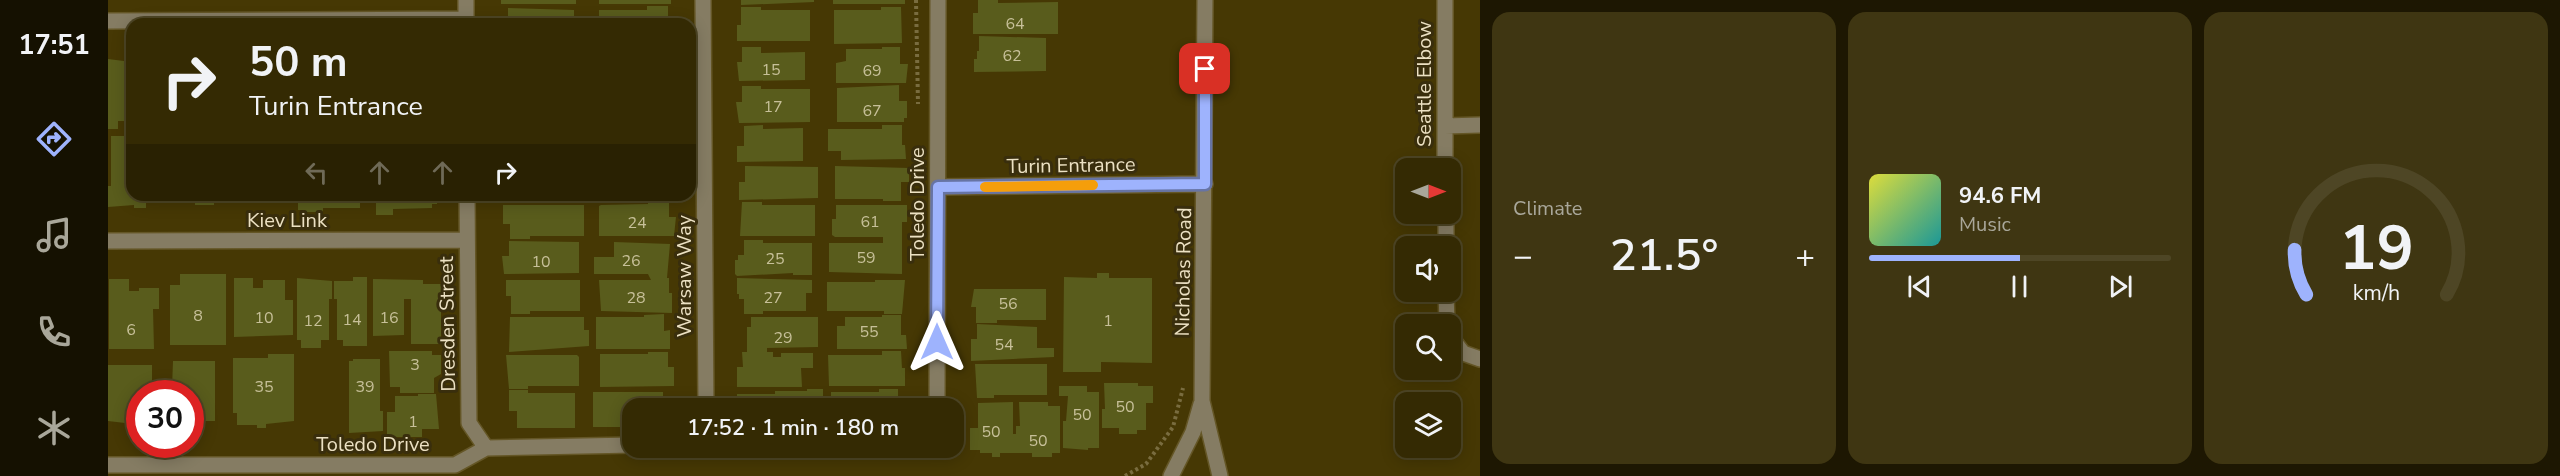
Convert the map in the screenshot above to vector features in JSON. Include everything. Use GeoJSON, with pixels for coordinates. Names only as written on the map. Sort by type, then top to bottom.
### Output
{"type":"FeatureCollection","features":[{"type":"Feature","properties":{"kind":"street"},"geometry":{"type":"LineString","coordinates":[[466,0],[466,18]]}},
{"type":"Feature","properties":{"kind":"street","name":"Warsaw Way"},"geometry":{"type":"LineString","coordinates":[[703,0],[706,398]]}},
{"type":"Feature","properties":{"kind":"street","name":"Toledo Drive"},"geometry":{"type":"LineString","coordinates":[[937,398],[938,0]]}},
{"type":"Feature","properties":{"kind":"street","name":"Nicholas Road"},"geometry":{"type":"LineString","coordinates":[[1205,0],[1202,401],[1220,476]]}},
{"type":"Feature","properties":{"kind":"street","name":"Seattle Elbow"},"geometry":{"type":"LineString","coordinates":[[1445,0],[1445,158]]}},
{"type":"Feature","properties":{"kind":"street"},"geometry":{"type":"LineString","coordinates":[[108,21],[126,21]]}},
{"type":"Feature","properties":{"kind":"street"},"geometry":{"type":"LineString","coordinates":[[1445,126],[1480,125]]}},
{"type":"Feature","properties":{"kind":"street","name":"Turin Entrance"},"geometry":{"type":"LineString","coordinates":[[938,187],[1205,184]]}},
{"type":"Feature","properties":{"kind":"street","name":"Dresden Street"},"geometry":{"type":"LineString","coordinates":[[467,201],[469,423],[486,448]]}},
{"type":"Feature","properties":{"kind":"street","name":"Kiev Link"},"geometry":{"type":"LineString","coordinates":[[108,241],[467,240]]}},
{"type":"Feature","properties":{"kind":"street"},"geometry":{"type":"LineString","coordinates":[[1461,350],[1480,359]]}},
{"type":"Feature","properties":{"kind":"street","name":"Nicholas Road"},"geometry":{"type":"LineString","coordinates":[[1171,476],[1193,432],[1202,401]]}},
{"type":"Feature","properties":{"kind":"street","name":"Toledo Drive"},"geometry":{"type":"LineString","coordinates":[[108,465],[455,465],[486,448],[622,445]]}},
{"type":"Feature","properties":{"kind":"path"},"geometry":{"type":"LineString","coordinates":[[1125,476],[1146,464],[1173,427],[1184,383]]}},
{"type":"Feature","properties":{"kind":"building"},"geometry":{"type":"Polygon","coordinates":[[[501,0],[576,0],[576,4],[501,4],[501,0]]]}},
{"type":"Feature","properties":{"kind":"building"},"geometry":{"type":"Polygon","coordinates":[[[599,0],[671,0],[671,4],[599,4],[599,0]]]}},
{"type":"Feature","properties":{"kind":"building"},"geometry":{"type":"Polygon","coordinates":[[[741,0],[814,0],[814,2],[741,5],[741,0]]]}},
{"type":"Feature","properties":{"kind":"building"},"geometry":{"type":"Polygon","coordinates":[[[833,0],[905,0],[905,4],[833,4],[833,0]]]}},
{"type":"Feature","properties":{"kind":"building"},"geometry":{"type":"Polygon","coordinates":[[[978,0],[998,0],[998,3],[1058,2],[1058,34],[973,34],[973,13],[978,13],[978,0]]]}},
{"type":"Feature","properties":{"kind":"building"},"geometry":{"type":"Polygon","coordinates":[[[647,6],[668,6],[668,18],[599,18],[599,10],[647,10],[647,6]]]}},
{"type":"Feature","properties":{"kind":"building"},"geometry":{"type":"Polygon","coordinates":[[[741,7],[761,7],[761,10],[810,10],[810,41],[737,41],[737,25],[741,25],[741,7]]]}},
{"type":"Feature","properties":{"kind":"building"},"geometry":{"type":"Polygon","coordinates":[[[881,7],[901,7],[902,43],[834,44],[834,10],[881,10],[881,7]]]}},
{"type":"Feature","properties":{"kind":"building"},"geometry":{"type":"Polygon","coordinates":[[[508,8],[574,10],[574,18],[508,18],[508,8]]]}},
{"type":"Feature","properties":{"kind":"building"},"geometry":{"type":"Polygon","coordinates":[[[979,36],[1046,38],[1046,71],[974,72],[974,59],[977,59],[977,51],[979,51],[979,36]]]}},
{"type":"Feature","properties":{"kind":"building"},"geometry":{"type":"Polygon","coordinates":[[[742,47],[761,47],[761,53],[805,52],[805,80],[739,81],[737,62],[742,62],[742,47]]]}},
{"type":"Feature","properties":{"kind":"building"},"geometry":{"type":"Polygon","coordinates":[[[882,47],[900,47],[900,64],[908,64],[906,83],[836,83],[836,63],[846,61],[846,49],[882,49],[882,47]]]}},
{"type":"Feature","properties":{"kind":"building"},"geometry":{"type":"Polygon","coordinates":[[[108,59],[126,61],[126,121],[118,121],[118,129],[108,129],[108,59]]]}},
{"type":"Feature","properties":{"kind":"building"},"geometry":{"type":"Polygon","coordinates":[[[899,85],[899,101],[907,101],[907,118],[904,118],[904,122],[837,122],[837,88],[899,85]]]}},
{"type":"Feature","properties":{"kind":"building"},"geometry":{"type":"Polygon","coordinates":[[[742,86],[761,86],[761,89],[810,89],[810,122],[739,123],[736,102],[742,102],[742,86]]]}},
{"type":"Feature","properties":{"kind":"building"},"geometry":{"type":"Polygon","coordinates":[[[763,125],[763,129],[803,128],[803,161],[737,162],[737,146],[744,146],[744,126],[763,125]]]}},
{"type":"Feature","properties":{"kind":"building"},"geometry":{"type":"Polygon","coordinates":[[[882,125],[902,125],[902,145],[905,145],[906,159],[841,160],[841,151],[828,151],[828,129],[882,129],[882,125]]]}},
{"type":"Feature","properties":{"kind":"building"},"geometry":{"type":"Polygon","coordinates":[[[111,136],[126,136],[126,201],[146,201],[146,208],[134,208],[134,205],[108,207],[108,186],[111,186],[111,136]]]}},
{"type":"Feature","properties":{"kind":"building"},"geometry":{"type":"Polygon","coordinates":[[[745,166],[818,167],[818,198],[739,200],[739,182],[745,182],[745,166]]]}},
{"type":"Feature","properties":{"kind":"building"},"geometry":{"type":"Polygon","coordinates":[[[835,166],[909,168],[909,182],[901,182],[901,201],[835,199],[835,166]]]}},
{"type":"Feature","properties":{"kind":"building"},"geometry":{"type":"Polygon","coordinates":[[[195,201],[214,201],[214,205],[195,205],[195,201]]]}},
{"type":"Feature","properties":{"kind":"building"},"geometry":{"type":"Polygon","coordinates":[[[298,201],[360,201],[360,208],[323,208],[323,212],[298,210],[298,201]]]}},
{"type":"Feature","properties":{"kind":"building"},"geometry":{"type":"Polygon","coordinates":[[[376,201],[437,201],[437,204],[432,204],[432,208],[393,209],[393,215],[376,215],[376,201]]]}},
{"type":"Feature","properties":{"kind":"building"},"geometry":{"type":"Polygon","coordinates":[[[648,202],[669,202],[669,217],[676,217],[674,236],[599,236],[599,206],[648,204],[648,202]]]}},
{"type":"Feature","properties":{"kind":"building"},"geometry":{"type":"Polygon","coordinates":[[[742,202],[762,202],[762,205],[815,205],[815,236],[740,236],[742,202]]]}},
{"type":"Feature","properties":{"kind":"building"},"geometry":{"type":"Polygon","coordinates":[[[503,205],[584,205],[584,236],[530,236],[530,239],[510,239],[510,224],[503,224],[503,205]]]}},
{"type":"Feature","properties":{"kind":"building"},"geometry":{"type":"Polygon","coordinates":[[[836,205],[907,205],[907,222],[902,222],[902,274],[829,272],[829,243],[883,243],[883,237],[835,237],[832,235],[832,219],[836,219],[836,205]]]}},
{"type":"Feature","properties":{"kind":"building"},"geometry":{"type":"Polygon","coordinates":[[[744,240],[763,240],[763,243],[812,243],[812,275],[793,275],[793,273],[737,276],[735,260],[738,260],[738,255],[744,255],[744,240]]]}},
{"type":"Feature","properties":{"kind":"building"},"geometry":{"type":"Polygon","coordinates":[[[509,241],[579,242],[579,273],[504,274],[502,256],[509,256],[509,241]]]}},
{"type":"Feature","properties":{"kind":"building"},"geometry":{"type":"Polygon","coordinates":[[[614,242],[670,244],[667,278],[669,278],[669,293],[672,293],[672,313],[601,311],[599,280],[651,280],[648,274],[594,274],[594,257],[614,257],[614,242]]]}},
{"type":"Feature","properties":{"kind":"building"},"geometry":{"type":"Polygon","coordinates":[[[1097,273],[1109,273],[1109,278],[1152,278],[1152,363],[1101,362],[1101,372],[1063,372],[1064,277],[1097,278],[1097,273]]]}},
{"type":"Feature","properties":{"kind":"building"},"geometry":{"type":"Polygon","coordinates":[[[180,274],[226,274],[226,345],[170,345],[170,285],[180,285],[180,274]]]}},
{"type":"Feature","properties":{"kind":"building"},"geometry":{"type":"Polygon","coordinates":[[[353,277],[367,277],[367,346],[343,346],[343,340],[337,340],[337,299],[334,299],[334,281],[353,281],[353,277]]]}},
{"type":"Feature","properties":{"kind":"building"},"geometry":{"type":"Polygon","coordinates":[[[234,278],[253,278],[253,288],[263,288],[263,280],[285,280],[285,300],[293,300],[293,335],[234,337],[234,278]]]}},
{"type":"Feature","properties":{"kind":"building"},"geometry":{"type":"Polygon","coordinates":[[[297,278],[332,281],[332,299],[329,299],[329,340],[321,340],[321,348],[301,348],[301,340],[297,340],[297,278]]]}},
{"type":"Feature","properties":{"kind":"building"},"geometry":{"type":"Polygon","coordinates":[[[737,278],[812,280],[812,293],[806,293],[806,311],[763,311],[763,314],[744,314],[744,299],[739,299],[739,294],[737,294],[737,278]]]}},
{"type":"Feature","properties":{"kind":"building"},"geometry":{"type":"Polygon","coordinates":[[[109,279],[129,279],[129,291],[139,291],[139,288],[159,288],[159,309],[153,309],[154,349],[109,349],[109,279]]]}},
{"type":"Feature","properties":{"kind":"building"},"geometry":{"type":"Polygon","coordinates":[[[373,279],[423,280],[423,284],[441,284],[441,344],[411,344],[411,299],[404,299],[404,335],[373,336],[373,279]]]}},
{"type":"Feature","properties":{"kind":"building"},"geometry":{"type":"Polygon","coordinates":[[[506,280],[580,280],[580,311],[530,311],[530,314],[511,314],[511,296],[506,296],[506,280]]]}},
{"type":"Feature","properties":{"kind":"building"},"geometry":{"type":"Polygon","coordinates":[[[875,280],[905,280],[902,314],[884,314],[884,311],[827,311],[827,282],[875,282],[875,280]]]}},
{"type":"Feature","properties":{"kind":"building"},"geometry":{"type":"Polygon","coordinates":[[[974,289],[1046,289],[1046,320],[997,320],[997,323],[976,323],[976,307],[971,307],[974,289]]]}},
{"type":"Feature","properties":{"kind":"building"},"geometry":{"type":"Polygon","coordinates":[[[664,314],[664,331],[670,330],[670,349],[596,349],[596,317],[644,317],[644,315],[664,314]]]}},
{"type":"Feature","properties":{"kind":"building"},"geometry":{"type":"Polygon","coordinates":[[[882,315],[901,315],[901,335],[906,335],[907,349],[837,349],[837,326],[845,326],[845,317],[882,317],[882,315]]]}},
{"type":"Feature","properties":{"kind":"building"},"geometry":{"type":"Polygon","coordinates":[[[510,317],[584,317],[584,330],[589,330],[589,346],[509,352],[510,317]]]}},
{"type":"Feature","properties":{"kind":"building"},"geometry":{"type":"Polygon","coordinates":[[[751,317],[818,317],[818,347],[767,348],[767,352],[773,352],[773,357],[781,357],[781,353],[813,353],[813,368],[801,368],[802,387],[737,387],[737,367],[743,367],[742,352],[747,352],[747,327],[751,327],[751,317]]]}},
{"type":"Feature","properties":{"kind":"building"},"geometry":{"type":"Polygon","coordinates":[[[977,324],[1037,327],[1037,348],[1054,348],[1054,357],[971,361],[971,339],[977,339],[977,324]]]}},
{"type":"Feature","properties":{"kind":"building"},"geometry":{"type":"Polygon","coordinates":[[[389,351],[432,351],[432,355],[441,355],[441,374],[434,378],[434,393],[400,393],[400,387],[390,387],[389,351]]]}},
{"type":"Feature","properties":{"kind":"building"},"geometry":{"type":"Polygon","coordinates":[[[882,351],[901,351],[902,368],[905,368],[905,386],[829,386],[828,355],[882,355],[882,351]]]}},
{"type":"Feature","properties":{"kind":"building"},"geometry":{"type":"Polygon","coordinates":[[[648,352],[668,352],[668,367],[674,367],[674,386],[600,387],[600,354],[648,354],[648,352]]]}},
{"type":"Feature","properties":{"kind":"building"},"geometry":{"type":"Polygon","coordinates":[[[268,354],[294,354],[294,421],[266,424],[266,428],[257,428],[257,425],[237,425],[237,413],[233,413],[233,358],[268,358],[268,354]]]}},
{"type":"Feature","properties":{"kind":"building"},"geometry":{"type":"Polygon","coordinates":[[[506,355],[577,355],[579,357],[579,386],[528,386],[528,389],[509,389],[506,355]]]}},
{"type":"Feature","properties":{"kind":"building"},"geometry":{"type":"Polygon","coordinates":[[[380,359],[380,411],[383,411],[383,431],[349,433],[349,361],[380,359]]]}},
{"type":"Feature","properties":{"kind":"building"},"geometry":{"type":"Polygon","coordinates":[[[173,361],[215,361],[215,421],[204,421],[204,380],[172,380],[173,361]]]}},
{"type":"Feature","properties":{"kind":"building"},"geometry":{"type":"Polygon","coordinates":[[[975,364],[1047,364],[1047,395],[994,395],[994,398],[977,398],[975,364]]]}},
{"type":"Feature","properties":{"kind":"building"},"geometry":{"type":"Polygon","coordinates":[[[108,365],[152,365],[152,380],[126,380],[125,423],[108,421],[108,365]]]}},
{"type":"Feature","properties":{"kind":"building"},"geometry":{"type":"Polygon","coordinates":[[[1104,383],[1138,383],[1138,386],[1153,386],[1153,403],[1146,403],[1146,430],[1137,430],[1137,434],[1119,434],[1119,428],[1102,428],[1102,409],[1105,409],[1104,383]]]}},
{"type":"Feature","properties":{"kind":"building"},"geometry":{"type":"Polygon","coordinates":[[[1059,386],[1087,386],[1087,392],[1099,392],[1099,448],[1088,448],[1088,450],[1063,448],[1063,421],[1066,421],[1068,396],[1059,396],[1059,386]]]}},
{"type":"Feature","properties":{"kind":"building"},"geometry":{"type":"Polygon","coordinates":[[[807,389],[823,389],[823,398],[737,398],[737,394],[807,391],[807,389]]]}},
{"type":"Feature","properties":{"kind":"building"},"geometry":{"type":"Polygon","coordinates":[[[879,389],[898,389],[898,398],[831,398],[831,392],[879,392],[879,389]]]}},
{"type":"Feature","properties":{"kind":"building"},"geometry":{"type":"Polygon","coordinates":[[[509,390],[528,390],[528,393],[575,393],[575,428],[517,428],[517,411],[509,411],[509,390]]]}},
{"type":"Feature","properties":{"kind":"building"},"geometry":{"type":"Polygon","coordinates":[[[593,392],[663,392],[663,398],[622,398],[622,427],[593,427],[593,392]]]}},
{"type":"Feature","properties":{"kind":"building"},"geometry":{"type":"Polygon","coordinates":[[[418,394],[436,394],[439,429],[422,429],[422,437],[387,437],[387,412],[395,412],[395,396],[418,396],[418,394]]]}},
{"type":"Feature","properties":{"kind":"building"},"geometry":{"type":"Polygon","coordinates":[[[1013,402],[1013,434],[1016,434],[1016,426],[1020,426],[1019,402],[1048,402],[1048,406],[1060,406],[1060,453],[1052,453],[1052,457],[1032,457],[1032,453],[1000,453],[1000,457],[992,457],[992,453],[970,450],[970,428],[978,428],[978,403],[1013,402]]]}},
{"type":"Feature","properties":{"kind":"slow traffic"},"geometry":{"type":"LineString","coordinates":[[985,187],[1093,185]]}},
{"type":"Feature","properties":{"kind":"route"},"geometry":{"type":"LineString","coordinates":[[937,342],[938,187],[1205,184],[1205,69]]}}]}
